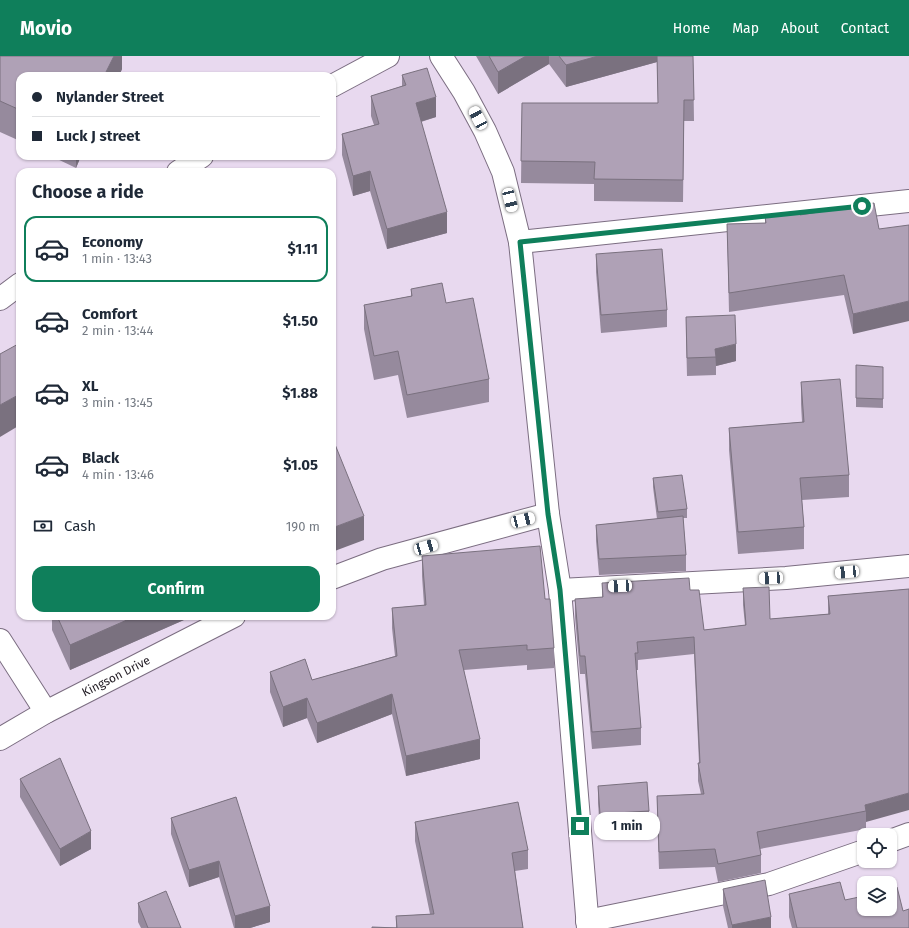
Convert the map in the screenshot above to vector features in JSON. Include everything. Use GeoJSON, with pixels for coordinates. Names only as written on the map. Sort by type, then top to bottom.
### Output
{"type":"FeatureCollection","features":[{"type":"Feature","properties":{"kind":"street"},"geometry":{"type":"LineString","coordinates":[[336,84],[388,56]]}},
{"type":"Feature","properties":{"kind":"street"},"geometry":{"type":"LineString","coordinates":[[441,56],[464,92],[485,131],[500,165],[520,242],[548,514],[560,590],[587,925],[769,884],[857,853]]}},
{"type":"Feature","properties":{"kind":"street"},"geometry":{"type":"LineString","coordinates":[[184,168],[196,160]]}},
{"type":"Feature","properties":{"kind":"street"},"geometry":{"type":"LineString","coordinates":[[520,242],[909,201]]}},
{"type":"Feature","properties":{"kind":"street"},"geometry":{"type":"LineString","coordinates":[[0,299],[16,287]]}},
{"type":"Feature","properties":{"kind":"street"},"geometry":{"type":"LineString","coordinates":[[336,576],[382,559],[548,514]]}},
{"type":"Feature","properties":{"kind":"street"},"geometry":{"type":"LineString","coordinates":[[560,590],[786,578],[909,566]]}},
{"type":"Feature","properties":{"kind":"street","name":"Kingson Drive"},"geometry":{"type":"LineString","coordinates":[[0,739],[46,712],[226,620]]}},
{"type":"Feature","properties":{"kind":"street"},"geometry":{"type":"LineString","coordinates":[[0,640],[46,712]]}},
{"type":"Feature","properties":{"kind":"street"},"geometry":{"type":"LineString","coordinates":[[897,838],[909,834]]}},
{"type":"Feature","properties":{"kind":"building"},"geometry":{"type":"Polygon","coordinates":[[[0,56],[114,56],[106,72],[16,72],[16,108],[0,101],[0,56]]]}},
{"type":"Feature","properties":{"kind":"building"},"geometry":{"type":"Polygon","coordinates":[[[489,56],[526,56],[498,72],[489,56]]]}},
{"type":"Feature","properties":{"kind":"building"},"geometry":{"type":"Polygon","coordinates":[[[559,56],[598,56],[566,65],[559,56]]]}},
{"type":"Feature","properties":{"kind":"building"},"geometry":{"type":"Polygon","coordinates":[[[657,56],[693,56],[694,100],[684,100],[683,180],[594,179],[595,162],[521,161],[522,103],[658,103],[657,56]]]}},
{"type":"Feature","properties":{"kind":"building"},"geometry":{"type":"Polygon","coordinates":[[[427,68],[436,97],[416,103],[447,212],[387,229],[370,171],[353,176],[342,134],[379,124],[371,96],[406,85],[402,75],[427,68]]]}},
{"type":"Feature","properties":{"kind":"building"},"geometry":{"type":"Polygon","coordinates":[[[874,203],[879,229],[909,225],[909,301],[853,314],[844,275],[729,293],[727,224],[766,223],[765,217],[799,212],[800,215],[874,203]]]}},
{"type":"Feature","properties":{"kind":"building"},"geometry":{"type":"Polygon","coordinates":[[[662,249],[667,310],[601,315],[596,254],[662,249]]]}},
{"type":"Feature","properties":{"kind":"building"},"geometry":{"type":"Polygon","coordinates":[[[442,283],[446,303],[473,298],[489,379],[407,395],[398,351],[374,356],[364,305],[412,296],[411,289],[442,283]]]}},
{"type":"Feature","properties":{"kind":"building"},"geometry":{"type":"Polygon","coordinates":[[[735,315],[736,344],[715,349],[716,357],[687,358],[686,317],[735,315]]]}},
{"type":"Feature","properties":{"kind":"building"},"geometry":{"type":"Polygon","coordinates":[[[16,345],[16,396],[0,405],[0,354],[16,345]]]}},
{"type":"Feature","properties":{"kind":"building"},"geometry":{"type":"Polygon","coordinates":[[[856,365],[883,367],[883,399],[856,398],[856,365]]]}},
{"type":"Feature","properties":{"kind":"building"},"geometry":{"type":"Polygon","coordinates":[[[840,379],[849,475],[800,478],[804,527],[738,532],[729,428],[804,422],[801,382],[840,379]]]}},
{"type":"Feature","properties":{"kind":"building"},"geometry":{"type":"Polygon","coordinates":[[[336,447],[364,516],[336,526],[336,447]]]}},
{"type":"Feature","properties":{"kind":"building"},"geometry":{"type":"Polygon","coordinates":[[[682,475],[687,509],[658,512],[653,478],[682,475]]]}},
{"type":"Feature","properties":{"kind":"building"},"geometry":{"type":"Polygon","coordinates":[[[683,516],[686,555],[599,559],[596,525],[683,516]]]}},
{"type":"Feature","properties":{"kind":"building"},"geometry":{"type":"Polygon","coordinates":[[[540,546],[545,599],[550,599],[554,648],[527,650],[527,645],[459,650],[480,739],[406,756],[392,694],[317,723],[307,698],[283,707],[270,672],[305,659],[312,680],[397,656],[392,608],[426,605],[422,556],[540,546]]]}},
{"type":"Feature","properties":{"kind":"building"},"geometry":{"type":"Polygon","coordinates":[[[689,578],[690,590],[699,590],[704,630],[746,625],[743,588],[769,587],[770,619],[830,614],[828,596],[909,589],[909,793],[865,805],[866,811],[757,832],[761,855],[718,864],[715,849],[659,852],[657,796],[704,794],[698,763],[700,763],[694,637],[637,642],[638,653],[635,653],[641,728],[592,732],[585,656],[580,656],[575,599],[603,597],[602,583],[689,578]]]}},
{"type":"Feature","properties":{"kind":"building"},"geometry":{"type":"Polygon","coordinates":[[[59,620],[127,620],[70,645],[59,620]]]}},
{"type":"Feature","properties":{"kind":"building"},"geometry":{"type":"Polygon","coordinates":[[[60,758],[91,831],[60,849],[20,779],[60,758]]]}},
{"type":"Feature","properties":{"kind":"building"},"geometry":{"type":"Polygon","coordinates":[[[647,782],[649,811],[600,814],[598,786],[647,782]]]}},
{"type":"Feature","properties":{"kind":"building"},"geometry":{"type":"Polygon","coordinates":[[[236,797],[270,906],[235,916],[219,861],[189,870],[171,818],[236,797]]]}},
{"type":"Feature","properties":{"kind":"building"},"geometry":{"type":"Polygon","coordinates":[[[518,802],[528,850],[512,853],[523,928],[397,928],[396,916],[434,914],[415,822],[518,802]]]}},
{"type":"Feature","properties":{"kind":"building"},"geometry":{"type":"Polygon","coordinates":[[[765,880],[771,917],[732,925],[723,889],[765,880]]]}},
{"type":"Feature","properties":{"kind":"building"},"geometry":{"type":"Polygon","coordinates":[[[840,882],[845,900],[857,897],[857,916],[897,916],[897,887],[903,911],[909,909],[909,928],[797,928],[789,894],[840,882]]]}},
{"type":"Feature","properties":{"kind":"building"},"geometry":{"type":"Polygon","coordinates":[[[166,891],[181,928],[148,928],[138,903],[166,891]]]}},
{"type":"Feature","properties":{"kind":"building"},"geometry":{"type":"Polygon","coordinates":[[[372,927],[397,928],[372,928],[372,927]]]}},
{"type":"Feature","properties":{"kind":"route"},"geometry":{"type":"LineString","coordinates":[[580,826],[560,590],[548,514],[520,242],[862,206]]}}]}
